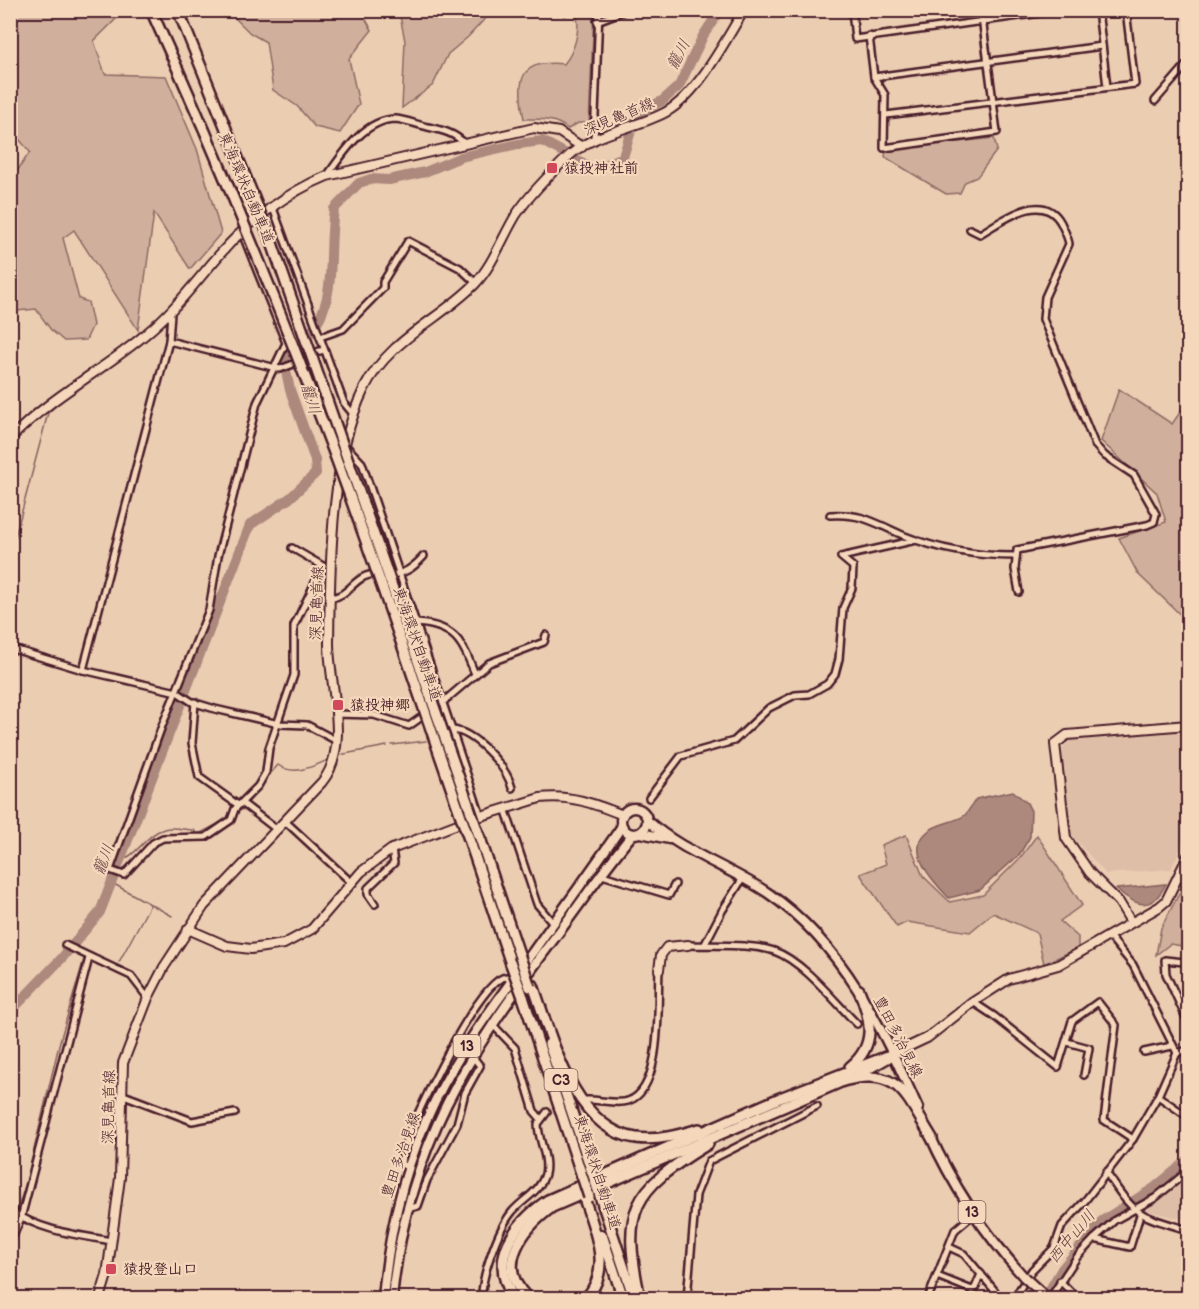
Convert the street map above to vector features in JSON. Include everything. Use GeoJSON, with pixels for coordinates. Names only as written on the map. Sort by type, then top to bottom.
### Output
{"type":"FeatureCollection","features":[{"type":"Feature","properties":{"kind":"highway","name":"東海環状自動車道"},"geometry":{"type":"LineString","coordinates":[[151,10],[250,236],[364,534],[523,998],[622,1299]]}},
{"type":"Feature","properties":{"kind":"highway","name":"東海環状自動車道"},"geometry":{"type":"LineString","coordinates":[[178,10],[271,240],[532,986],[633,1299]]}},
{"type":"Feature","properties":{"kind":"highway"},"geometry":{"type":"LineString","coordinates":[[532,986],[573,1085],[590,1112],[603,1125],[628,1137],[647,1138],[731,1124]]}},
{"type":"Feature","properties":{"kind":"highway"},"geometry":{"type":"LineString","coordinates":[[842,1077],[869,1043],[869,1019],[859,990]]}},
{"type":"Feature","properties":{"kind":"highway"},"geometry":{"type":"LineString","coordinates":[[514,1299],[505,1279],[503,1258],[512,1234],[531,1213],[565,1191],[842,1077],[879,1065],[893,1054]]}},
{"type":"Feature","properties":{"kind":"highway"},"geometry":{"type":"LineString","coordinates":[[842,1077],[871,1075],[894,1083],[932,1138]]}},
{"type":"Feature","properties":{"kind":"highway"},"geometry":{"type":"LineString","coordinates":[[528,1299],[516,1282],[512,1259],[522,1235],[543,1213],[570,1197],[731,1124]]}},
{"type":"Feature","properties":{"kind":"highway"},"geometry":{"type":"LineString","coordinates":[[640,1299],[630,1239],[631,1222],[640,1198],[665,1172],[731,1124]]}},
{"type":"Feature","properties":{"kind":"highway"},"geometry":{"type":"LineString","coordinates":[[586,1299],[597,1284],[601,1266],[599,1246],[587,1198]]}},
{"type":"Feature","properties":{"kind":"main road","name":"豊田多治見線"},"geometry":{"type":"LineString","coordinates":[[623,815],[630,809],[638,809],[645,814],[648,821],[670,839],[770,895],[806,925],[845,969],[859,990],[893,1054],[951,1177],[996,1246],[1048,1299]]}},
{"type":"Feature","properties":{"kind":"main road"},"geometry":{"type":"LineString","coordinates":[[623,815],[622,826],[637,834]]}},
{"type":"Feature","properties":{"kind":"main road","name":"豊田多治見線"},"geometry":{"type":"LineString","coordinates":[[392,1299],[407,1209],[431,1134],[472,1056],[492,1024],[602,875],[648,821]]}},
{"type":"Feature","properties":{"kind":"main road","name":"豊田多治見線"},"geometry":{"type":"LineString","coordinates":[[383,1299],[388,1247],[409,1168],[427,1120],[445,1083],[474,1034],[622,826]]}},
{"type":"Feature","properties":{"kind":"main road","name":"豊田多治見線"},"geometry":{"type":"LineString","coordinates":[[637,834],[670,839]]}},
{"type":"Feature","properties":{"kind":"street"},"geometry":{"type":"LineString","coordinates":[[594,141],[599,10]]}},
{"type":"Feature","properties":{"kind":"street"},"geometry":{"type":"LineString","coordinates":[[597,21],[609,19],[626,10]]}},
{"type":"Feature","properties":{"kind":"street","name":"深見亀首線"},"geometry":{"type":"LineString","coordinates":[[100,1299],[112,1241],[122,1151],[121,1094],[126,1052],[148,998],[188,929],[216,892],[330,772],[337,741],[329,654],[336,494],[354,415],[369,380],[399,343],[476,283],[489,266],[518,212],[568,157],[594,141],[675,106],[694,86],[744,10]]}},
{"type":"Feature","properties":{"kind":"street"},"geometry":{"type":"LineString","coordinates":[[852,10],[855,39],[1062,10]]}},
{"type":"Feature","properties":{"kind":"street"},"geometry":{"type":"LineString","coordinates":[[869,36],[874,77],[885,95],[884,148],[997,132],[981,10]]}},
{"type":"Feature","properties":{"kind":"street"},"geometry":{"type":"LineString","coordinates":[[1098,10],[1107,87]]}},
{"type":"Feature","properties":{"kind":"street"},"geometry":{"type":"LineString","coordinates":[[886,115],[1135,84],[1126,10]]}},
{"type":"Feature","properties":{"kind":"street"},"geometry":{"type":"LineString","coordinates":[[874,77],[1102,46]]}},
{"type":"Feature","properties":{"kind":"street"},"geometry":{"type":"LineString","coordinates":[[1155,101],[1188,63]]}},
{"type":"Feature","properties":{"kind":"street"},"geometry":{"type":"LineString","coordinates":[[327,176],[361,135],[375,124],[396,119],[445,131],[459,137],[465,144]]}},
{"type":"Feature","properties":{"kind":"street"},"geometry":{"type":"LineString","coordinates":[[10,439],[55,398],[140,339],[171,313],[222,252],[242,233],[273,208],[309,184],[327,176],[534,128],[548,128],[559,132],[579,149]]}},
{"type":"Feature","properties":{"kind":"street"},"geometry":{"type":"LineString","coordinates":[[970,229],[980,234],[1031,207],[1047,209],[1059,220],[1069,244],[1042,308],[1046,331],[1095,445],[1105,456],[1134,475],[1156,514],[1154,522],[1148,525],[1017,550],[1015,556],[1019,592]]}},
{"type":"Feature","properties":{"kind":"street"},"geometry":{"type":"LineString","coordinates":[[273,208],[344,403],[354,415]]}},
{"type":"Feature","properties":{"kind":"street"},"geometry":{"type":"LineString","coordinates":[[242,233],[286,343],[277,369],[257,404],[218,556],[209,610],[110,870],[124,875],[153,843],[170,837],[206,837],[231,820],[258,786],[266,772],[269,748],[294,675],[294,626],[323,566]]}},
{"type":"Feature","properties":{"kind":"street"},"geometry":{"type":"LineString","coordinates":[[320,337],[343,329],[383,288],[383,282],[408,241],[460,268],[476,283]]}},
{"type":"Feature","properties":{"kind":"street"},"geometry":{"type":"LineString","coordinates":[[83,669],[169,341],[173,321],[171,313]]}},
{"type":"Feature","properties":{"kind":"street"},"geometry":{"type":"LineString","coordinates":[[169,341],[277,369],[299,362],[308,354],[324,350]]}},
{"type":"Feature","properties":{"kind":"street"},"geometry":{"type":"LineString","coordinates":[[346,446],[362,463],[481,816]]}},
{"type":"Feature","properties":{"kind":"street"},"geometry":{"type":"LineString","coordinates":[[830,515],[860,516],[916,540],[993,557],[1015,556]]}},
{"type":"Feature","properties":{"kind":"street"},"geometry":{"type":"LineString","coordinates":[[649,798],[681,756],[734,741],[768,708],[795,695],[809,694],[827,684],[835,674],[842,633],[843,608],[852,588],[853,567],[841,557],[916,540]]}},
{"type":"Feature","properties":{"kind":"street"},"geometry":{"type":"LineString","coordinates":[[292,548],[323,566],[332,565]]}},
{"type":"Feature","properties":{"kind":"street"},"geometry":{"type":"LineString","coordinates":[[331,598],[339,597],[362,576],[400,575],[424,556]]}},
{"type":"Feature","properties":{"kind":"street"},"geometry":{"type":"LineString","coordinates":[[417,623],[435,625],[463,642],[475,675]]}},
{"type":"Feature","properties":{"kind":"street"},"geometry":{"type":"LineString","coordinates":[[335,714],[374,715],[410,726],[443,702],[489,663],[544,642],[546,635]]}},
{"type":"Feature","properties":{"kind":"street"},"geometry":{"type":"LineString","coordinates":[[10,648],[177,692],[194,702],[215,709],[279,723],[307,725],[337,741]]}},
{"type":"Feature","properties":{"kind":"street"},"geometry":{"type":"LineString","coordinates":[[194,702],[192,743],[199,777],[276,829]]}},
{"type":"Feature","properties":{"kind":"street"},"geometry":{"type":"LineString","coordinates":[[1131,922],[1113,895],[1090,873],[1066,838],[1055,744],[1067,735],[1188,725]]}},
{"type":"Feature","properties":{"kind":"street"},"geometry":{"type":"LineString","coordinates":[[452,730],[468,733],[486,749],[512,788]]}},
{"type":"Feature","properties":{"kind":"street"},"geometry":{"type":"LineString","coordinates":[[188,929],[227,946],[251,949],[284,944],[312,928],[369,864],[392,849],[481,816],[540,798],[560,796],[581,799],[623,815]]}},
{"type":"Feature","properties":{"kind":"street"},"geometry":{"type":"LineString","coordinates":[[505,808],[537,904],[553,923]]}},
{"type":"Feature","properties":{"kind":"street"},"geometry":{"type":"LineString","coordinates":[[285,821],[352,883]]}},
{"type":"Feature","properties":{"kind":"street"},"geometry":{"type":"LineString","coordinates":[[375,904],[368,894],[368,888],[394,863],[392,849]]}},
{"type":"Feature","properties":{"kind":"street"},"geometry":{"type":"LineString","coordinates":[[893,1054],[927,1038],[973,1002],[1010,979],[1058,965],[1110,937],[1166,901],[1188,856]]}},
{"type":"Feature","properties":{"kind":"street"},"geometry":{"type":"LineString","coordinates":[[602,875],[669,895],[675,884]]}},
{"type":"Feature","properties":{"kind":"street"},"geometry":{"type":"LineString","coordinates":[[705,944],[743,878]]}},
{"type":"Feature","properties":{"kind":"street"},"geometry":{"type":"LineString","coordinates":[[1110,937],[1138,975],[1172,1046],[1178,1053]]}},
{"type":"Feature","properties":{"kind":"street"},"geometry":{"type":"LineString","coordinates":[[586,1100],[624,1102],[640,1095],[647,1085],[657,1033],[661,954],[667,947],[705,944],[768,950],[784,955],[857,1024]]}},
{"type":"Feature","properties":{"kind":"street"},"geometry":{"type":"LineString","coordinates":[[66,945],[74,951],[131,976],[148,998]]}},
{"type":"Feature","properties":{"kind":"street"},"geometry":{"type":"LineString","coordinates":[[10,1243],[21,1218],[89,958]]}},
{"type":"Feature","properties":{"kind":"street"},"geometry":{"type":"LineString","coordinates":[[1184,962],[1165,960],[1166,974],[1188,1022]]}},
{"type":"Feature","properties":{"kind":"street"},"geometry":{"type":"LineString","coordinates":[[409,1168],[401,1164],[403,1150],[443,1060],[471,1016],[500,979],[507,977],[511,981]]}},
{"type":"Feature","properties":{"kind":"street"},"geometry":{"type":"LineString","coordinates":[[973,1002],[1058,1067],[1072,1021],[1098,1002],[1116,1025],[1104,1120],[1132,1139]]}},
{"type":"Feature","properties":{"kind":"street"},"geometry":{"type":"LineString","coordinates":[[492,1024],[515,1048],[534,1111],[540,1118]]}},
{"type":"Feature","properties":{"kind":"street"},"geometry":{"type":"LineString","coordinates":[[1067,1042],[1089,1048],[1084,1075]]}},
{"type":"Feature","properties":{"kind":"street"},"geometry":{"type":"LineString","coordinates":[[1144,1052],[1172,1046]]}},
{"type":"Feature","properties":{"kind":"street"},"geometry":{"type":"LineString","coordinates":[[1014,1299],[1032,1270],[1054,1248],[1062,1226],[1132,1139],[1158,1096],[1178,1053],[1188,1050]]}},
{"type":"Feature","properties":{"kind":"street"},"geometry":{"type":"LineString","coordinates":[[407,1209],[418,1206],[427,1180],[457,1124],[465,1093],[480,1066],[472,1056]]}},
{"type":"Feature","properties":{"kind":"street"},"geometry":{"type":"LineString","coordinates":[[121,1094],[192,1121],[235,1113]]}},
{"type":"Feature","properties":{"kind":"street"},"geometry":{"type":"LineString","coordinates":[[1158,1096],[1188,1117]]}},
{"type":"Feature","properties":{"kind":"street"},"geometry":{"type":"LineString","coordinates":[[687,1299],[696,1195],[709,1161],[817,1106]]}},
{"type":"Feature","properties":{"kind":"street"},"geometry":{"type":"LineString","coordinates":[[482,1299],[482,1285],[501,1230],[513,1211],[538,1188],[545,1173],[545,1154],[538,1127],[540,1118],[547,1112]]}},
{"type":"Feature","properties":{"kind":"street"},"geometry":{"type":"LineString","coordinates":[[1048,1299],[1077,1257],[1094,1239],[1115,1220],[1132,1208],[1155,1198],[1188,1171]]}},
{"type":"Feature","properties":{"kind":"street"},"geometry":{"type":"LineString","coordinates":[[1106,1172],[1122,1198],[1140,1215],[1188,1230]]}},
{"type":"Feature","properties":{"kind":"street"},"geometry":{"type":"LineString","coordinates":[[10,1210],[21,1218],[58,1231],[112,1241]]}},
{"type":"Feature","properties":{"kind":"street"},"geometry":{"type":"LineString","coordinates":[[928,1299],[955,1230],[974,1214]]}},
{"type":"Feature","properties":{"kind":"street"},"geometry":{"type":"LineString","coordinates":[[1094,1239],[1130,1247],[1140,1215]]}},
{"type":"Feature","properties":{"kind":"street"},"geometry":{"type":"LineString","coordinates":[[949,1247],[964,1254],[981,1274],[994,1291],[993,1299]]}},
{"type":"Feature","properties":{"kind":"street"},"geometry":{"type":"LineString","coordinates":[[937,1276],[972,1290],[981,1274]]}},
{"type":"Feature","properties":{"kind":"street"},"geometry":{"type":"LineString","coordinates":[[1060,1281],[1077,1299]]}},
{"type":"Feature","properties":{"kind":"shaded area"},"geometry":{"type":"Polygon","coordinates":[[[11,10],[124,11],[94,41],[105,74],[166,76],[197,149],[221,233],[190,269],[154,213],[138,330],[74,230],[63,238],[79,299],[88,302],[93,325],[86,340],[64,341],[51,330],[36,309],[17,311],[11,331],[11,180],[30,152],[14,133],[11,133],[11,10]]]}},
{"type":"Feature","properties":{"kind":"shaded area"},"geometry":{"type":"Polygon","coordinates":[[[228,11],[361,11],[372,30],[349,59],[359,104],[340,133],[315,127],[297,106],[273,90],[266,42],[250,33],[228,11]]]}},
{"type":"Feature","properties":{"kind":"shaded area"},"geometry":{"type":"Polygon","coordinates":[[[399,11],[492,11],[468,37],[448,54],[433,85],[402,108],[405,41],[399,11]]]}},
{"type":"Feature","properties":{"kind":"shaded area"},"geometry":{"type":"Polygon","coordinates":[[[565,11],[594,11],[589,123],[578,123],[568,129],[553,121],[524,119],[521,93],[521,83],[529,69],[549,63],[564,64],[571,53],[576,39],[577,18],[576,12],[564,16],[565,11]]]}},
{"type":"Feature","properties":{"kind":"shaded area"},"geometry":{"type":"Polygon","coordinates":[[[994,138],[997,150],[977,177],[965,182],[960,193],[946,194],[885,157],[886,150],[994,138]]]}},
{"type":"Feature","properties":{"kind":"shaded area"},"geometry":{"type":"Polygon","coordinates":[[[1119,389],[1172,424],[1188,401],[1188,622],[1138,574],[1119,538],[1166,522],[1157,493],[1101,441],[1119,389]]]}},
{"type":"Feature","properties":{"kind":"shaded area"},"geometry":{"type":"Polygon","coordinates":[[[1188,731],[1188,831],[1171,869],[1106,874],[1071,835],[1061,764],[1063,748],[1072,739],[1188,731]]]}},
{"type":"Feature","properties":{"kind":"shaded area"},"geometry":{"type":"Polygon","coordinates":[[[1013,791],[1027,803],[1031,811],[1030,837],[1019,855],[980,890],[949,898],[924,867],[920,858],[920,841],[930,829],[965,815],[976,799],[1013,791]]]}},
{"type":"Feature","properties":{"kind":"shaded area"},"geometry":{"type":"Polygon","coordinates":[[[906,835],[923,876],[950,902],[983,895],[1020,858],[1037,835],[1082,905],[1060,921],[1078,937],[1078,948],[1044,964],[1037,933],[993,913],[970,932],[907,922],[897,927],[860,874],[886,864],[881,845],[906,835]]]}},
{"type":"Feature","properties":{"kind":"shaded area"},"geometry":{"type":"Polygon","coordinates":[[[1188,877],[1188,947],[1170,944],[1156,955],[1161,928],[1188,877]]]}},
{"type":"Feature","properties":{"kind":"shaded area"},"geometry":{"type":"Polygon","coordinates":[[[1166,884],[1155,899],[1143,904],[1137,903],[1116,889],[1166,884]]]}},
{"type":"Feature","properties":{"kind":"shaded area"},"geometry":{"type":"Polygon","coordinates":[[[1188,1176],[1188,1220],[1147,1211],[1144,1208],[1165,1195],[1188,1176]]]}},
{"type":"Feature","properties":{"kind":"waterway","name":"籠川"},"geometry":{"type":"LineString","coordinates":[[10,1012],[62,958],[100,912],[250,525],[290,498],[316,473],[315,460],[290,390],[286,371],[289,353],[306,338],[318,322],[325,305],[329,288],[334,209],[359,183],[371,179],[389,180],[425,172],[461,157],[518,144],[542,141],[594,169],[623,157],[631,131],[643,110],[662,101],[679,86],[703,36],[720,10]]}},
{"type":"Feature","properties":{"kind":"waterway"},"geometry":{"type":"LineString","coordinates":[[10,556],[48,413],[67,396]]}},
{"type":"Feature","properties":{"kind":"waterway"},"geometry":{"type":"LineString","coordinates":[[392,745],[426,741]]}},
{"type":"Feature","properties":{"kind":"waterway"},"geometry":{"type":"LineString","coordinates":[[339,755],[387,746]]}},
{"type":"Feature","properties":{"kind":"waterway"},"geometry":{"type":"LineString","coordinates":[[263,782],[278,765],[297,770],[328,760]]}},
{"type":"Feature","properties":{"kind":"waterway"},"geometry":{"type":"LineString","coordinates":[[247,804],[257,791]]}},
{"type":"Feature","properties":{"kind":"waterway"},"geometry":{"type":"LineString","coordinates":[[236,814],[244,808]]}},
{"type":"Feature","properties":{"kind":"waterway"},"geometry":{"type":"LineString","coordinates":[[122,860],[152,835],[164,829],[194,830],[197,835],[229,818]]}},
{"type":"Feature","properties":{"kind":"waterway"},"geometry":{"type":"LineString","coordinates":[[112,883],[172,916]]}},
{"type":"Feature","properties":{"kind":"waterway"},"geometry":{"type":"LineString","coordinates":[[119,962],[150,905]]}},
{"type":"Feature","properties":{"kind":"waterway"},"geometry":{"type":"LineString","coordinates":[[11,1222],[26,1183],[60,1041],[84,959]]}},
{"type":"Feature","properties":{"kind":"waterway","name":"西中山川"},"geometry":{"type":"LineString","coordinates":[[1045,1298],[1062,1269],[1102,1221],[1154,1188],[1188,1160]]}},
{"type":"Feature","properties":{"kind":"waterway"},"geometry":{"type":"LineString","coordinates":[[10,1251],[12,1245]]}},
{"type":"Feature","properties":{"kind":"tunnel"},"geometry":{"type":"LineString","coordinates":[[547,1112],[584,1100]]}},
{"type":"Feature","properties":{"kind":"place","name":"猿投神社前"},"geometry":{"type":"Point","coordinates":[552,168]}},
{"type":"Feature","properties":{"kind":"place","name":"猿投神郷"},"geometry":{"type":"Point","coordinates":[338,705]}},
{"type":"Feature","properties":{"kind":"place","name":"猿投登山口"},"geometry":{"type":"Point","coordinates":[111,1269]}}]}
